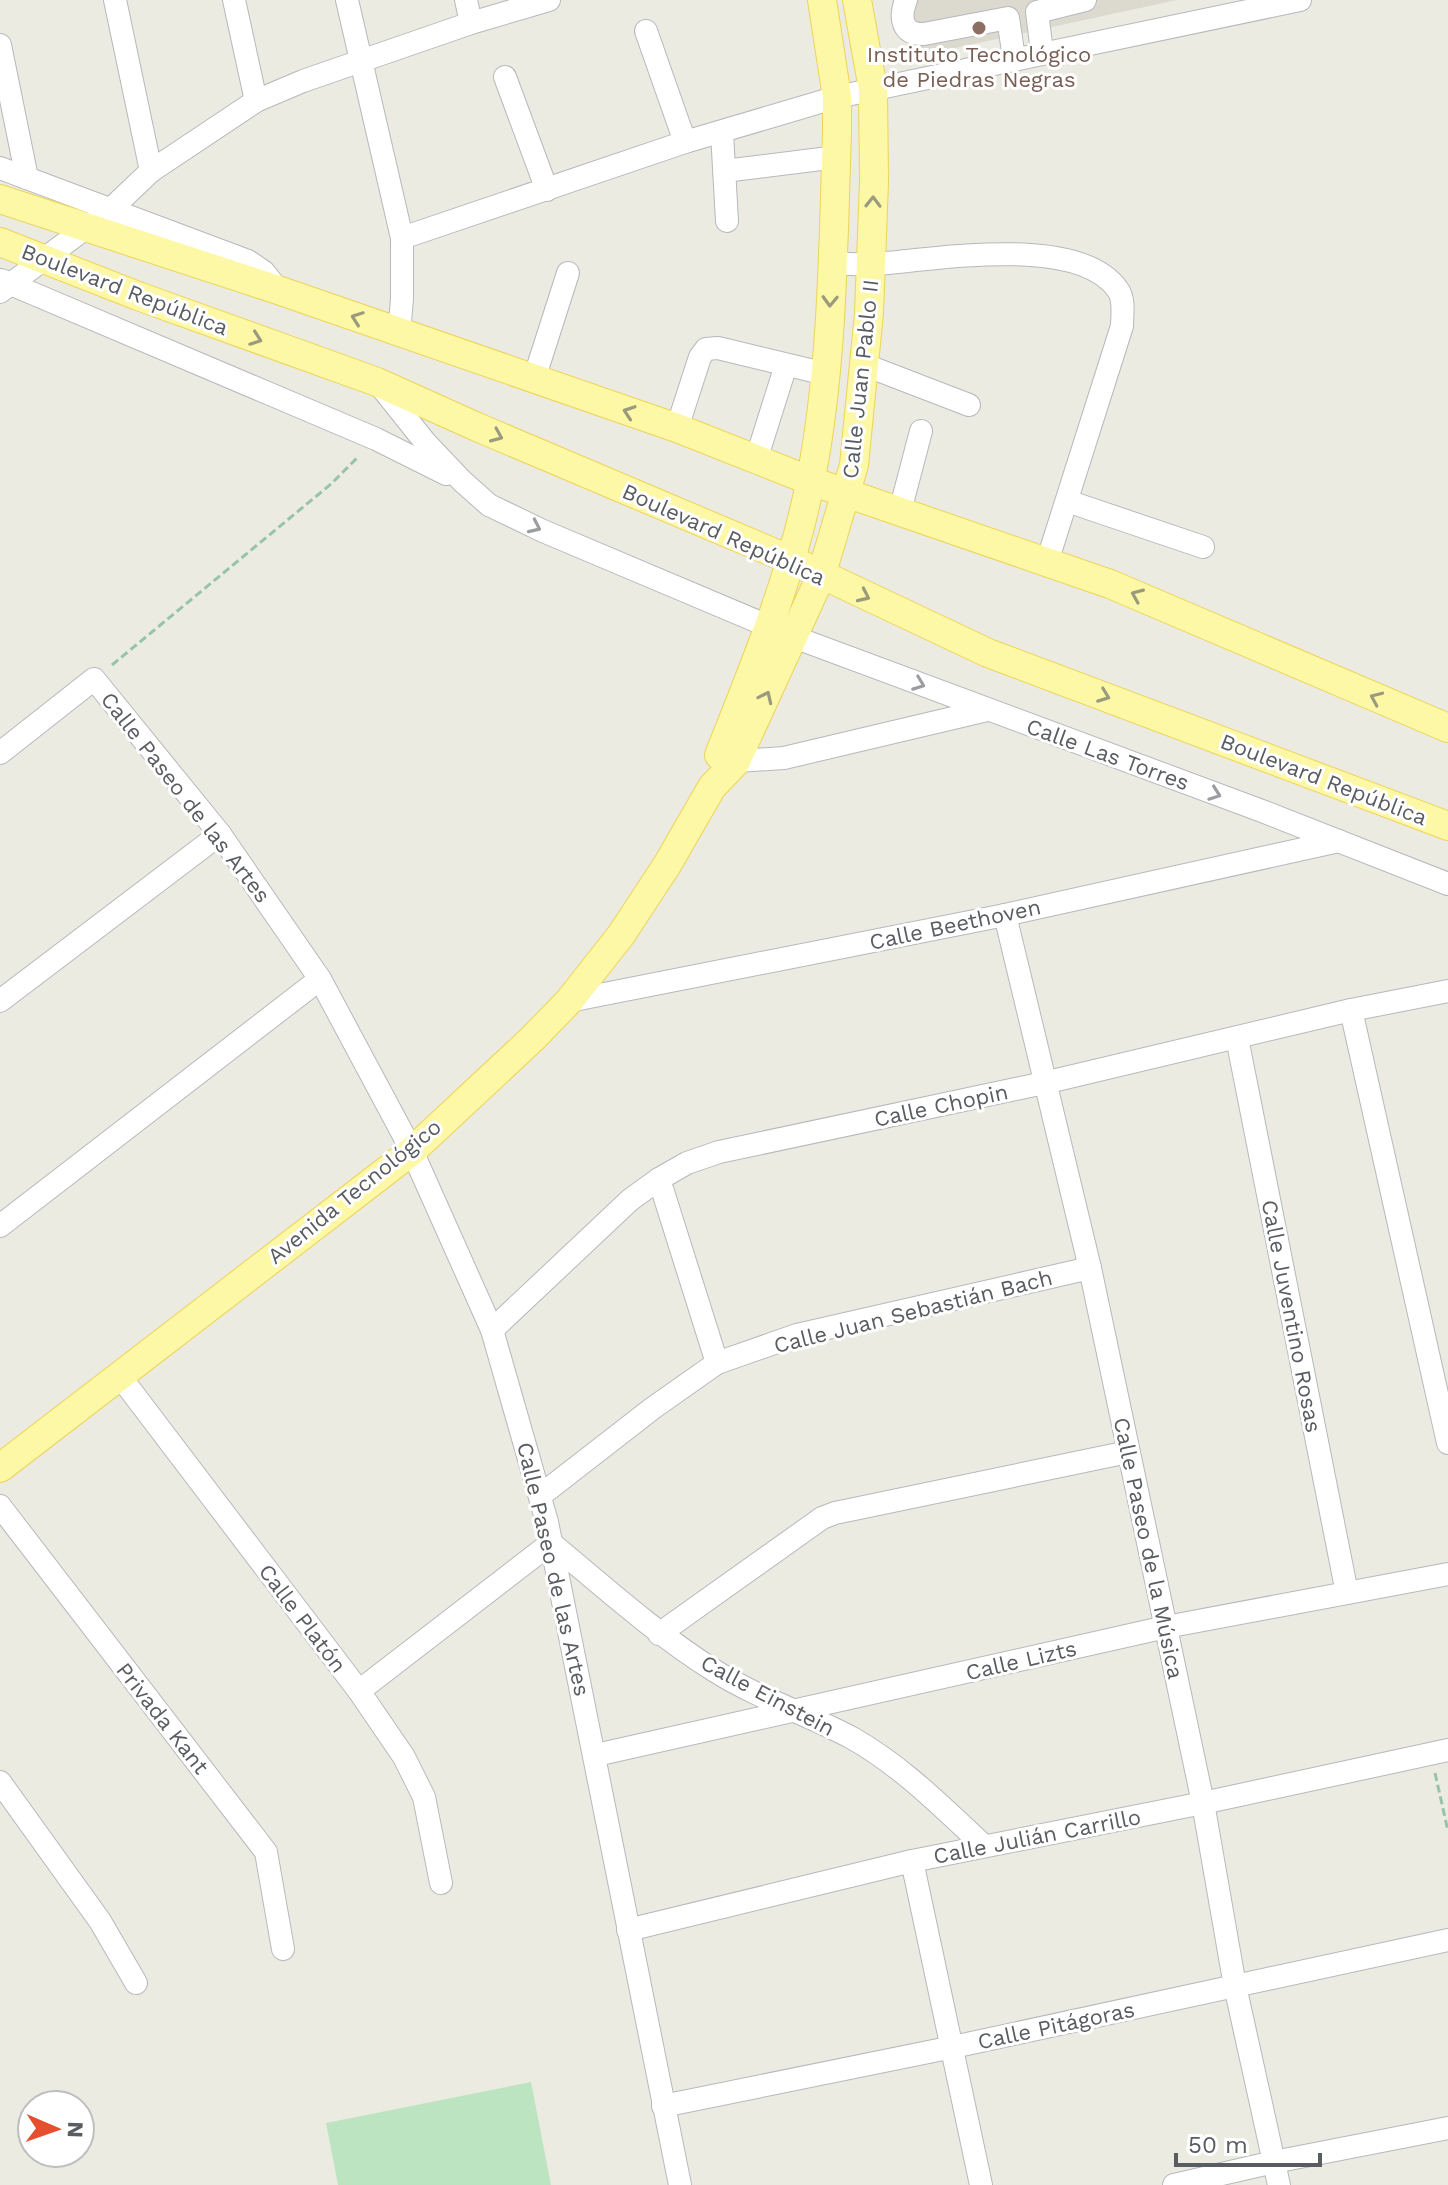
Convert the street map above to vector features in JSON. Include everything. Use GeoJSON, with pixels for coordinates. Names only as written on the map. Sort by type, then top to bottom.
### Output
{"type":"FeatureCollection","features":[{"type":"Feature","properties":{"kind":"main road","name":"Calle Juan Pablo II"},"geometry":{"type":"LineString","coordinates":[[721,770],[791,560],[811,481],[826,374],[837,97],[822,0]]}},
{"type":"Feature","properties":{"kind":"main road","name":"Calle Juan Pablo II"},"geometry":{"type":"LineString","coordinates":[[721,770],[794,637],[821,576],[854,465],[872,264],[873,89],[857,0]]}},
{"type":"Feature","properties":{"kind":"main road","name":"Boulevard República"},"geometry":{"type":"LineString","coordinates":[[0,199],[278,290],[677,428],[811,481],[1110,584],[1448,728]]}},
{"type":"Feature","properties":{"kind":"main road","name":"Boulevard República"},"geometry":{"type":"LineString","coordinates":[[0,242],[138,296],[377,382],[791,560],[988,653],[1448,826]]}},
{"type":"Feature","properties":{"kind":"main road","name":"Avenida Tecnológico"},"geometry":{"type":"LineString","coordinates":[[0,1468],[412,1151],[532,1039],[569,1001],[621,935],[667,865],[721,770]]}},
{"type":"Feature","properties":{"kind":"street"},"geometry":{"type":"LineString","coordinates":[[115,0],[151,171]]}},
{"type":"Feature","properties":{"kind":"street"},"geometry":{"type":"LineString","coordinates":[[234,0],[256,101]]}},
{"type":"Feature","properties":{"kind":"street"},"geometry":{"type":"LineString","coordinates":[[347,0],[402,238],[399,333]]}},
{"type":"Feature","properties":{"kind":"street"},"geometry":{"type":"LineString","coordinates":[[466,0],[471,23]]}},
{"type":"Feature","properties":{"kind":"street"},"geometry":{"type":"LineString","coordinates":[[3,285],[88,227],[151,171],[256,101],[303,81],[471,23],[549,0]]}},
{"type":"Feature","properties":{"kind":"street"},"geometry":{"type":"LineString","coordinates":[[906,0],[902,13],[906,30],[911,34],[1008,18],[1085,0]]}},
{"type":"Feature","properties":{"kind":"street"},"geometry":{"type":"LineString","coordinates":[[402,238],[685,142],[837,97],[1300,0]]}},
{"type":"Feature","properties":{"kind":"street"},"geometry":{"type":"LineString","coordinates":[[1037,12],[1042,52]]}},
{"type":"Feature","properties":{"kind":"street"},"geometry":{"type":"LineString","coordinates":[[1008,18],[1014,58]]}},
{"type":"Feature","properties":{"kind":"street"},"geometry":{"type":"LineString","coordinates":[[646,31],[685,142]]}},
{"type":"Feature","properties":{"kind":"street"},"geometry":{"type":"LineString","coordinates":[[0,45],[27,178]]}},
{"type":"Feature","properties":{"kind":"street"},"geometry":{"type":"LineString","coordinates":[[505,77],[547,190]]}},
{"type":"Feature","properties":{"kind":"street"},"geometry":{"type":"LineString","coordinates":[[722,133],[727,221]]}},
{"type":"Feature","properties":{"kind":"street"},"geometry":{"type":"LineString","coordinates":[[724,171],[837,157]]}},
{"type":"Feature","properties":{"kind":"street"},"geometry":{"type":"LineString","coordinates":[[0,168],[256,265],[278,290]]}},
{"type":"Feature","properties":{"kind":"street"},"geometry":{"type":"LineString","coordinates":[[831,263],[872,264],[1008,254],[1070,260],[1098,271],[1118,290],[1122,301],[1122,326],[1047,562]]}},
{"type":"Feature","properties":{"kind":"street"},"geometry":{"type":"LineString","coordinates":[[534,379],[568,273]]}},
{"type":"Feature","properties":{"kind":"street"},"geometry":{"type":"LineString","coordinates":[[3,285],[376,439],[462,481]]}},
{"type":"Feature","properties":{"kind":"street"},"geometry":{"type":"LineString","coordinates":[[677,428],[700,357],[706,349],[718,348],[826,374]]}},
{"type":"Feature","properties":{"kind":"street"},"geometry":{"type":"LineString","coordinates":[[756,460],[786,365]]}},
{"type":"Feature","properties":{"kind":"street"},"geometry":{"type":"LineString","coordinates":[[865,365],[969,405]]}},
{"type":"Feature","properties":{"kind":"street"},"geometry":{"type":"LineString","coordinates":[[377,382],[425,442],[462,481]]}},
{"type":"Feature","properties":{"kind":"street"},"geometry":{"type":"LineString","coordinates":[[900,511],[921,431]]}},
{"type":"Feature","properties":{"kind":"street","name":"Calle Las Torres"},"geometry":{"type":"LineString","coordinates":[[462,481],[489,505],[543,531],[794,637],[1448,884]]}},
{"type":"Feature","properties":{"kind":"street"},"geometry":{"type":"LineString","coordinates":[[1067,501],[1203,547]]}},
{"type":"Feature","properties":{"kind":"street"},"geometry":{"type":"LineString","coordinates":[[0,753],[94,679]]}},
{"type":"Feature","properties":{"kind":"street","name":"Calle Paseo de las Artes"},"geometry":{"type":"LineString","coordinates":[[94,679],[220,834],[320,979],[412,1151],[492,1330],[541,1495],[596,1755],[680,2185]]}},
{"type":"Feature","properties":{"kind":"street"},"geometry":{"type":"LineString","coordinates":[[721,770],[987,710]]}},
{"type":"Feature","properties":{"kind":"street"},"geometry":{"type":"LineString","coordinates":[[0,1001],[220,834]]}},
{"type":"Feature","properties":{"kind":"street","name":"Calle Beethoven"},"geometry":{"type":"LineString","coordinates":[[569,1001],[1005,915],[1339,841]]}},
{"type":"Feature","properties":{"kind":"street","name":"Calle Paseo de la Música"},"geometry":{"type":"LineString","coordinates":[[1005,915],[1090,1268],[1203,1803],[1235,1986],[1279,2185]]}},
{"type":"Feature","properties":{"kind":"street"},"geometry":{"type":"LineString","coordinates":[[0,1226],[320,979]]}},
{"type":"Feature","properties":{"kind":"street","name":"Calle Chopin"},"geometry":{"type":"LineString","coordinates":[[492,1330],[630,1200],[687,1163],[719,1152],[1044,1083],[1351,1010],[1448,991]]}},
{"type":"Feature","properties":{"kind":"street"},"geometry":{"type":"LineString","coordinates":[[1351,1010],[1448,1443]]}},
{"type":"Feature","properties":{"kind":"street","name":"Calle Juventino Rosas"},"geometry":{"type":"LineString","coordinates":[[1237,1038],[1347,1593]]}},
{"type":"Feature","properties":{"kind":"street"},"geometry":{"type":"LineString","coordinates":[[659,1179],[717,1363]]}},
{"type":"Feature","properties":{"kind":"street","name":"Calle Juan Sebastián Bach"},"geometry":{"type":"LineString","coordinates":[[541,1495],[653,1408],[717,1363],[797,1335],[1090,1268]]}},
{"type":"Feature","properties":{"kind":"street","name":"Calle Platón"},"geometry":{"type":"LineString","coordinates":[[119,1375],[359,1691],[417,1777],[424,1797],[441,1883]]}},
{"type":"Feature","properties":{"kind":"street"},"geometry":{"type":"LineString","coordinates":[[659,1634],[822,1518],[1128,1452]]}},
{"type":"Feature","properties":{"kind":"street","name":"Privada Kant"},"geometry":{"type":"LineString","coordinates":[[0,1506],[266,1852],[283,1949]]}},
{"type":"Feature","properties":{"kind":"street"},"geometry":{"type":"LineString","coordinates":[[359,1691],[551,1543]]}},
{"type":"Feature","properties":{"kind":"street","name":"Calle Einstein"},"geometry":{"type":"LineString","coordinates":[[551,1543],[659,1634],[717,1672],[852,1739],[885,1761],[920,1787],[984,1846]]}},
{"type":"Feature","properties":{"kind":"street","name":"Calle Lizts"},"geometry":{"type":"LineString","coordinates":[[596,1755],[1166,1627],[1448,1574]]}},
{"type":"Feature","properties":{"kind":"street","name":"Calle Julián Carrillo"},"geometry":{"type":"LineString","coordinates":[[628,1930],[912,1861],[1439,1752]]}},
{"type":"Feature","properties":{"kind":"street"},"geometry":{"type":"LineString","coordinates":[[0,1782],[100,1921],[136,1983]]}},
{"type":"Feature","properties":{"kind":"street"},"geometry":{"type":"LineString","coordinates":[[912,1861],[981,2185]]}},
{"type":"Feature","properties":{"kind":"street","name":"Calle Pitágoras"},"geometry":{"type":"LineString","coordinates":[[663,2106],[1448,1940]]}},
{"type":"Feature","properties":{"kind":"street"},"geometry":{"type":"LineString","coordinates":[[1174,2185],[1448,2128]]}},
{"type":"Feature","properties":{"kind":"path"},"geometry":{"type":"LineString","coordinates":[[94,679],[331,484],[376,439]]}},
{"type":"Feature","properties":{"kind":"path"},"geometry":{"type":"LineString","coordinates":[[1439,1752],[1448,1831]]}},
{"type":"Feature","properties":{"kind":"shaded area","name":"Instituto Tecnológico de Piedras Negras"},"geometry":{"type":"Polygon","coordinates":[[[905,0],[1177,0],[918,56],[905,0]]]}},
{"type":"Feature","properties":{"kind":"green space"},"geometry":{"type":"Polygon","coordinates":[[[531,2082],[551,2185],[338,2185],[326,2123],[531,2082]]]}},
{"type":"Feature","properties":{"kind":"place","name":"Instituto Tecnológico de Piedras Negras"},"geometry":{"type":"Point","coordinates":[979,28]}}]}
